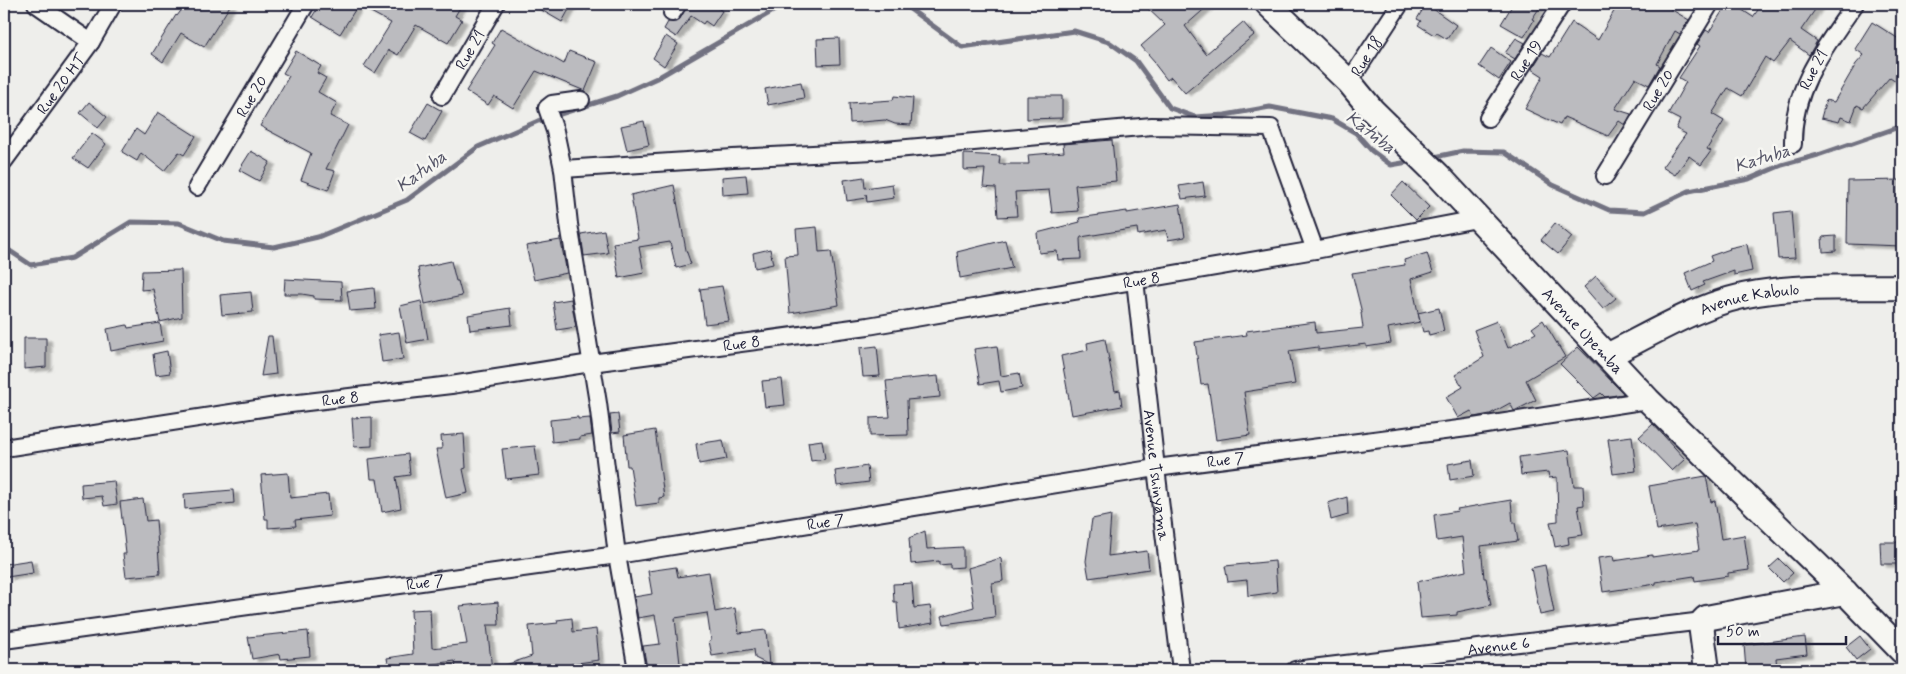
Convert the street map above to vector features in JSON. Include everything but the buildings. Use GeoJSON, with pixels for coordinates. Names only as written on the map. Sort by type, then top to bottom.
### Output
{"type":"FeatureCollection","features":[{"type":"Feature","properties":{"kind":"street"},"geometry":{"type":"LineString","coordinates":[[36,4],[91,42]]}},
{"type":"Feature","properties":{"kind":"street","name":"Rue 20 HT"},"geometry":{"type":"LineString","coordinates":[[4,160],[91,42],[114,4]]}},
{"type":"Feature","properties":{"kind":"street","name":"Rue 20"},"geometry":{"type":"LineString","coordinates":[[197,187],[306,4]]}},
{"type":"Feature","properties":{"kind":"street","name":"Rue 21"},"geometry":{"type":"LineString","coordinates":[[442,96],[496,4]]}},
{"type":"Feature","properties":{"kind":"street","name":"Avenue Upemba"},"geometry":{"type":"LineString","coordinates":[[1268,4],[1350,82],[1372,110],[1438,175],[1477,219],[1648,400],[1845,592],[1902,652]]}},
{"type":"Feature","properties":{"kind":"street","name":"Rue 18"},"geometry":{"type":"LineString","coordinates":[[1350,82],[1400,4]]}},
{"type":"Feature","properties":{"kind":"street","name":"Rue 19"},"geometry":{"type":"LineString","coordinates":[[1488,118],[1562,4]]}},
{"type":"Feature","properties":{"kind":"street","name":"Rue 20"},"geometry":{"type":"LineString","coordinates":[[1605,176],[1710,4]]}},
{"type":"Feature","properties":{"kind":"street","name":"Rue 21"},"geometry":{"type":"LineString","coordinates":[[1793,144],[1792,125],[1806,78],[1855,4]]}},
{"type":"Feature","properties":{"kind":"street"},"geometry":{"type":"LineString","coordinates":[[581,100],[552,104],[547,108],[556,131],[563,169],[569,224],[584,309],[617,555],[637,670]]}},
{"type":"Feature","properties":{"kind":"street"},"geometry":{"type":"LineString","coordinates":[[563,169],[874,151],[1152,126],[1271,128],[1315,250]]}},
{"type":"Feature","properties":{"kind":"street","name":"Rue 8"},"geometry":{"type":"LineString","coordinates":[[4,448],[282,405],[451,385],[591,363],[868,326],[1315,250],[1477,219]]}},
{"type":"Feature","properties":{"kind":"street","name":"Avenue Tshinyama"},"geometry":{"type":"LineString","coordinates":[[1135,280],[1181,670]]}},
{"type":"Feature","properties":{"kind":"street","name":"Avenue Kabulo"},"geometry":{"type":"LineString","coordinates":[[1607,356],[1679,319],[1716,304],[1756,293],[1802,288],[1902,287]]}},
{"type":"Feature","properties":{"kind":"street","name":"Rue 7"},"geometry":{"type":"LineString","coordinates":[[4,640],[617,555],[1156,468],[1467,428],[1648,400]]}},
{"type":"Feature","properties":{"kind":"street"},"geometry":{"type":"LineString","coordinates":[[1707,670],[1701,629],[1702,621],[1711,617],[1845,592]]}},
{"type":"Feature","properties":{"kind":"street","name":"Avenue 6"},"geometry":{"type":"LineString","coordinates":[[1295,670],[1702,621]]}},
{"type":"Feature","properties":{"kind":"waterway","name":"Katuba"},"geometry":{"type":"LineString","coordinates":[[4,247],[31,265],[72,258],[131,222],[179,223],[223,241],[274,247],[318,237],[407,200],[478,147],[538,121],[617,96],[659,77],[785,4]]}},
{"type":"Feature","properties":{"kind":"waterway","name":"Katuba"},"geometry":{"type":"LineString","coordinates":[[809,4],[830,6],[843,4]]}},
{"type":"Feature","properties":{"kind":"waterway","name":"Katuba"},"geometry":{"type":"LineString","coordinates":[[903,4],[962,47],[1074,31],[1109,42],[1136,61],[1170,108],[1195,117],[1225,115],[1270,107],[1332,119],[1356,133],[1372,151],[1391,165],[1414,161]]}},
{"type":"Feature","properties":{"kind":"waterway","name":"Katuba"},"geometry":{"type":"LineString","coordinates":[[1430,158],[1463,151],[1504,152],[1553,185],[1609,210],[1645,212],[1689,191],[1749,179],[1782,165],[1818,155],[1902,126]]}}]}
